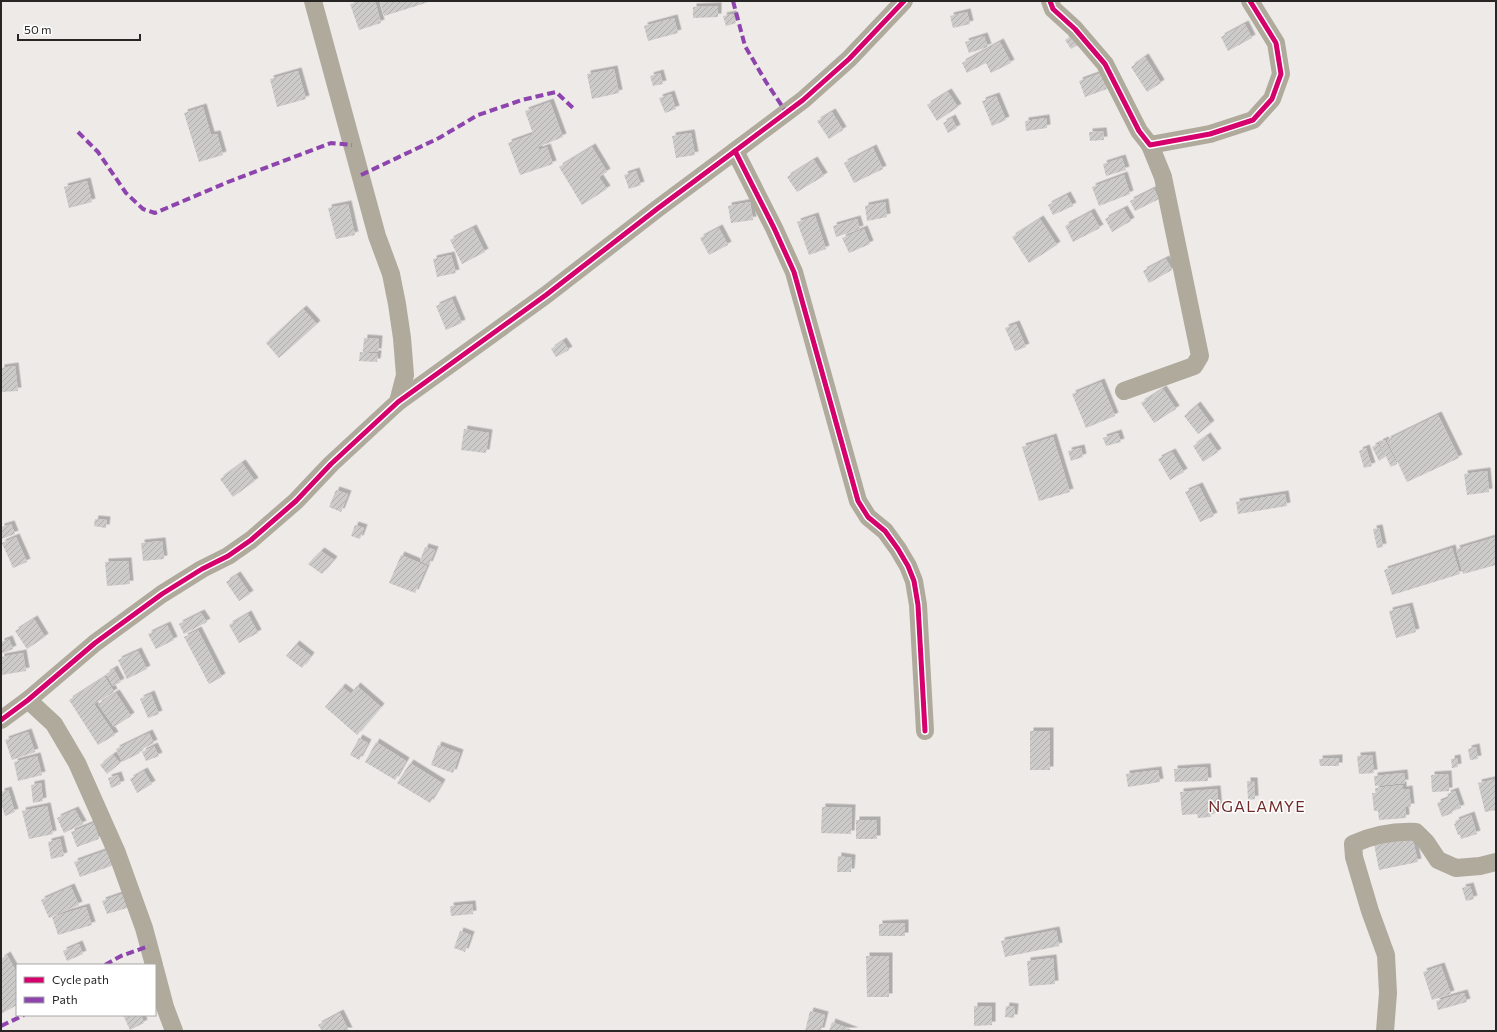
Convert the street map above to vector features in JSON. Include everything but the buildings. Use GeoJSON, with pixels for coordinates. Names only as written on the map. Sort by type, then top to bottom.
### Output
{"type":"FeatureCollection","features":[{"type":"Feature","properties":{"kind":"street"},"geometry":{"type":"LineString","coordinates":[[313,1],[377,236],[391,274],[397,304],[405,375],[398,402]]}},
{"type":"Feature","properties":{"kind":"street"},"geometry":{"type":"LineString","coordinates":[[1,720],[28,700],[101,638],[162,594],[202,569],[228,556],[251,540],[296,501],[330,464],[398,402],[546,295],[657,209],[803,100],[850,59],[904,1]]}},
{"type":"Feature","properties":{"kind":"street"},"geometry":{"type":"LineString","coordinates":[[1050,1],[1053,9],[1075,29],[1105,64],[1139,131],[1150,145],[1163,176],[1200,356],[1194,366],[1124,391]]}},
{"type":"Feature","properties":{"kind":"street"},"geometry":{"type":"LineString","coordinates":[[1150,145],[1210,134],[1253,120],[1272,98],[1281,74],[1276,43],[1250,1]]}},
{"type":"Feature","properties":{"kind":"street"},"geometry":{"type":"LineString","coordinates":[[735,152],[774,228],[794,272],[858,501],[868,517],[885,531],[898,549],[908,566],[914,581],[918,605],[925,731]]}},
{"type":"Feature","properties":{"kind":"street"},"geometry":{"type":"LineString","coordinates":[[28,700],[54,724],[78,763],[118,853],[144,928],[154,964]]}},
{"type":"Feature","properties":{"kind":"street"},"geometry":{"type":"LineString","coordinates":[[1385,1031],[1388,993],[1386,955],[1370,911],[1354,857],[1353,844],[1398,831],[1416,832],[1426,842],[1438,860],[1456,868],[1480,866],[1496,862]]}},
{"type":"Feature","properties":{"kind":"street"},"geometry":{"type":"LineString","coordinates":[[156,973],[165,1007],[174,1031]]}},
{"type":"Feature","properties":{"kind":"marked path"},"geometry":{"type":"LineString","coordinates":[[733,1],[745,46],[786,112]]}},
{"type":"Feature","properties":{"kind":"marked path"},"geometry":{"type":"LineString","coordinates":[[361,175],[439,138],[478,115],[522,100],[556,92],[573,108]]}},
{"type":"Feature","properties":{"kind":"marked path"},"geometry":{"type":"LineString","coordinates":[[78,132],[98,152],[126,193],[143,209],[155,213],[228,182],[331,143],[352,145]]}},
{"type":"Feature","properties":{"kind":"marked path"},"geometry":{"type":"LineString","coordinates":[[107,964],[121,956],[149,946]]}},
{"type":"Feature","properties":{"kind":"marked path"},"geometry":{"type":"LineString","coordinates":[[1,1026],[22,1016]]}},
{"type":"Feature","properties":{"kind":"cycle path"},"geometry":{"type":"LineString","coordinates":[[1,720],[28,700],[95,643],[162,594],[202,569],[228,556],[251,540],[296,501],[331,464],[398,402],[546,295],[657,209],[803,100],[849,59],[904,1]]}},
{"type":"Feature","properties":{"kind":"cycle path"},"geometry":{"type":"LineString","coordinates":[[1050,1],[1053,9],[1075,29],[1105,64],[1139,131],[1150,145],[1210,134],[1253,120],[1272,99],[1281,74],[1276,43],[1250,1]]}},
{"type":"Feature","properties":{"kind":"cycle path"},"geometry":{"type":"LineString","coordinates":[[735,151],[774,228],[794,272],[858,501],[868,517],[885,531],[898,549],[908,566],[914,581],[918,605],[925,731]]}},
{"type":"Feature","properties":{"kind":"district","name":"NGALAMYE"},"geometry":{"type":"Point","coordinates":[1257,805]}}]}
